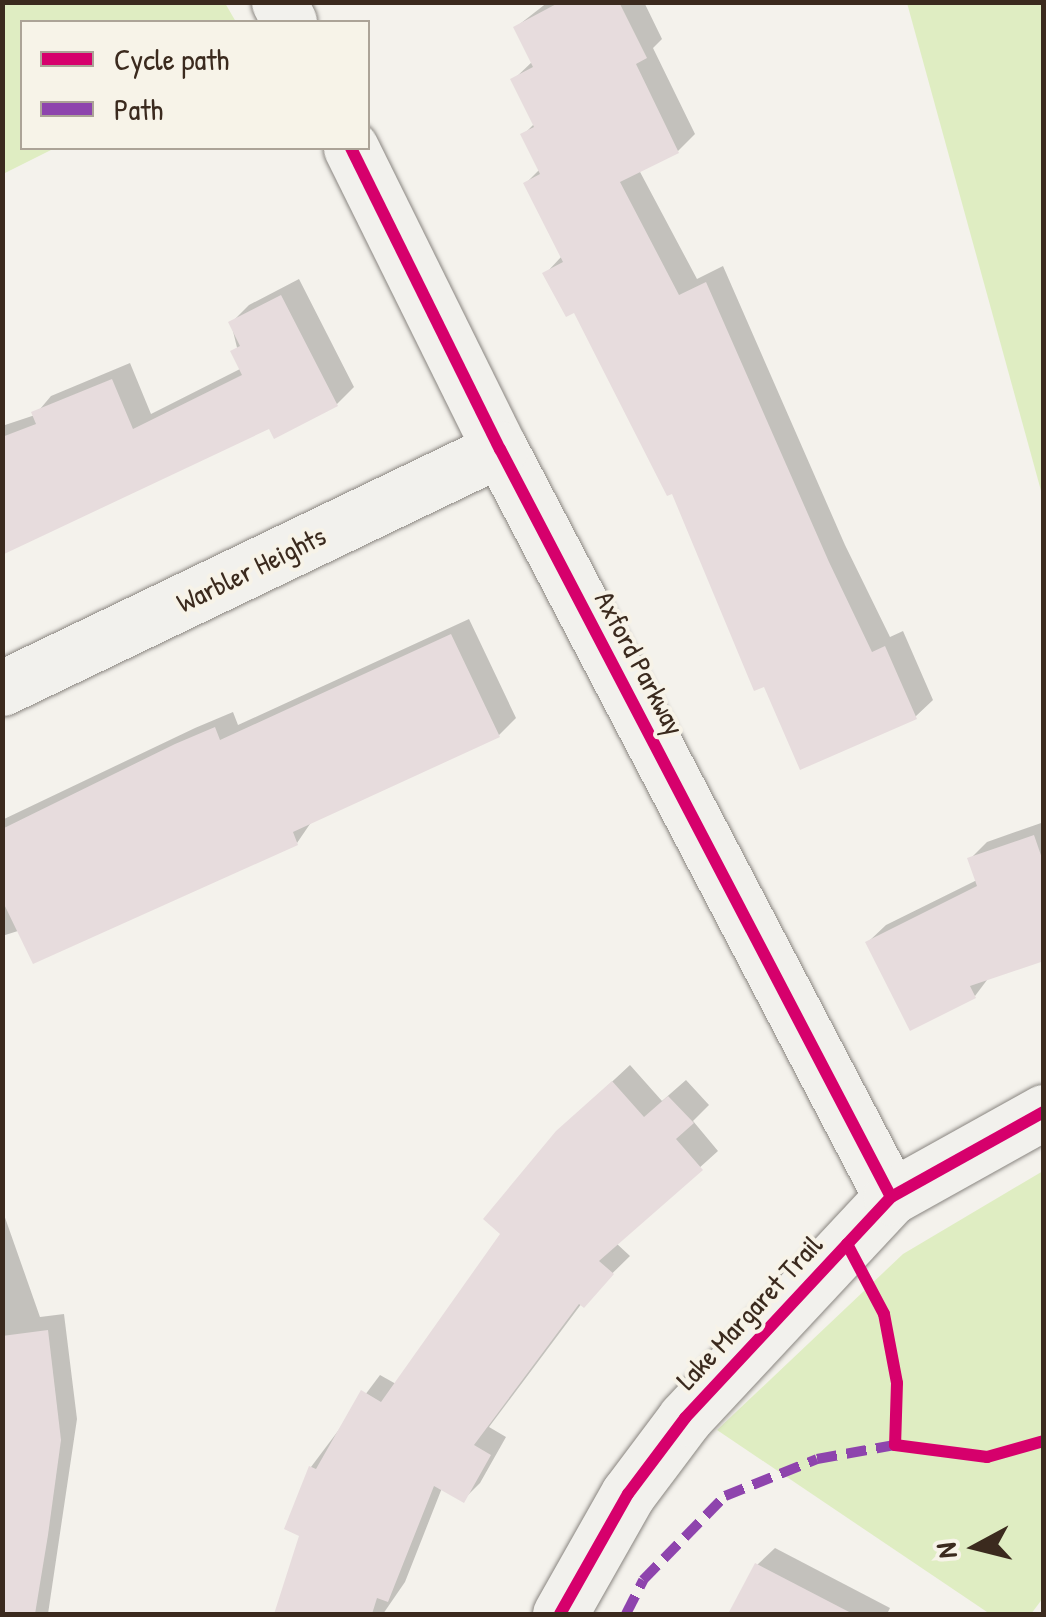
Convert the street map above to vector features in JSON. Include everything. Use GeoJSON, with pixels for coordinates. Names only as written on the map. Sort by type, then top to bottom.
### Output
{"type":"FeatureCollection","features":[{"type":"Feature","properties":{"kind":"street","name":"Axford Parkway"},"geometry":{"type":"LineString","coordinates":[[351,150],[500,449],[891,1197]]}},
{"type":"Feature","properties":{"kind":"street","name":"Warbler Heights"},"geometry":{"type":"LineString","coordinates":[[2,688],[500,449]]}},
{"type":"Feature","properties":{"kind":"street","name":"Lake Margaret Trail"},"geometry":{"type":"LineString","coordinates":[[560,1614],[628,1494],[685,1418],[891,1197],[1044,1112]]}},
{"type":"Feature","properties":{"kind":"green space"},"geometry":{"type":"Polygon","coordinates":[[[3,2],[225,3],[235,20],[20,20],[20,150],[51,150],[3,174],[3,2]]]}},
{"type":"Feature","properties":{"kind":"green space"},"geometry":{"type":"Polygon","coordinates":[[[907,3],[1043,3],[1043,498],[907,3]]]}},
{"type":"Feature","properties":{"kind":"green space"},"geometry":{"type":"Polygon","coordinates":[[[1043,1171],[1043,1598],[1031,1614],[990,1614],[717,1430],[903,1254],[1043,1171]]]}},
{"type":"Feature","properties":{"kind":"building"},"geometry":{"type":"Polygon","coordinates":[[[560,2],[619,2],[647,58],[636,64],[679,153],[620,182],[679,295],[706,282],[872,652],[885,646],[917,719],[800,770],[764,687],[754,691],[672,494],[667,496],[574,313],[566,317],[542,273],[563,262],[523,183],[540,174],[520,134],[534,127],[510,79],[533,67],[513,27],[560,2]]]}},
{"type":"Feature","properties":{"kind":"building"},"geometry":{"type":"Polygon","coordinates":[[[281,295],[338,406],[274,439],[269,429],[2,555],[2,437],[36,424],[31,412],[112,379],[133,429],[242,375],[230,351],[240,346],[228,322],[281,295]]]}},
{"type":"Feature","properties":{"kind":"building"},"geometry":{"type":"Polygon","coordinates":[[[451,634],[500,737],[293,832],[298,845],[33,964],[2,900],[2,829],[175,744],[215,727],[220,740],[451,634]]]}},
{"type":"Feature","properties":{"kind":"building"},"geometry":{"type":"Polygon","coordinates":[[[1034,835],[1044,864],[1044,961],[970,986],[976,998],[910,1031],[865,942],[977,886],[967,858],[1034,835]]]}},
{"type":"Feature","properties":{"kind":"building"},"geometry":{"type":"Polygon","coordinates":[[[612,1081],[644,1117],[668,1096],[694,1123],[676,1139],[703,1170],[599,1261],[614,1274],[584,1308],[579,1304],[474,1445],[491,1455],[464,1503],[434,1486],[388,1602],[377,1598],[372,1614],[274,1614],[299,1536],[284,1529],[309,1466],[316,1469],[361,1390],[381,1402],[500,1234],[483,1219],[556,1131],[612,1081]]]}},
{"type":"Feature","properties":{"kind":"building"},"geometry":{"type":"Polygon","coordinates":[[[48,1330],[61,1440],[48,1535],[35,1614],[2,1614],[2,1336],[48,1330]]]}},
{"type":"Feature","properties":{"kind":"building"},"geometry":{"type":"Polygon","coordinates":[[[755,1563],[853,1614],[728,1614],[755,1563]]]}},
{"type":"Feature","properties":{"kind":"marked path"},"geometry":{"type":"LineString","coordinates":[[626,1614],[643,1580],[725,1496],[817,1459],[895,1445]]}},
{"type":"Feature","properties":{"kind":"cycle path"},"geometry":{"type":"LineString","coordinates":[[352,150],[500,449],[891,1197]]}},
{"type":"Feature","properties":{"kind":"cycle path"},"geometry":{"type":"LineString","coordinates":[[560,1614],[628,1494],[685,1418],[891,1197],[1044,1112]]}},
{"type":"Feature","properties":{"kind":"cycle path"},"geometry":{"type":"LineString","coordinates":[[847,1244],[884,1314],[897,1383],[895,1445],[987,1457],[1044,1441]]}}]}
